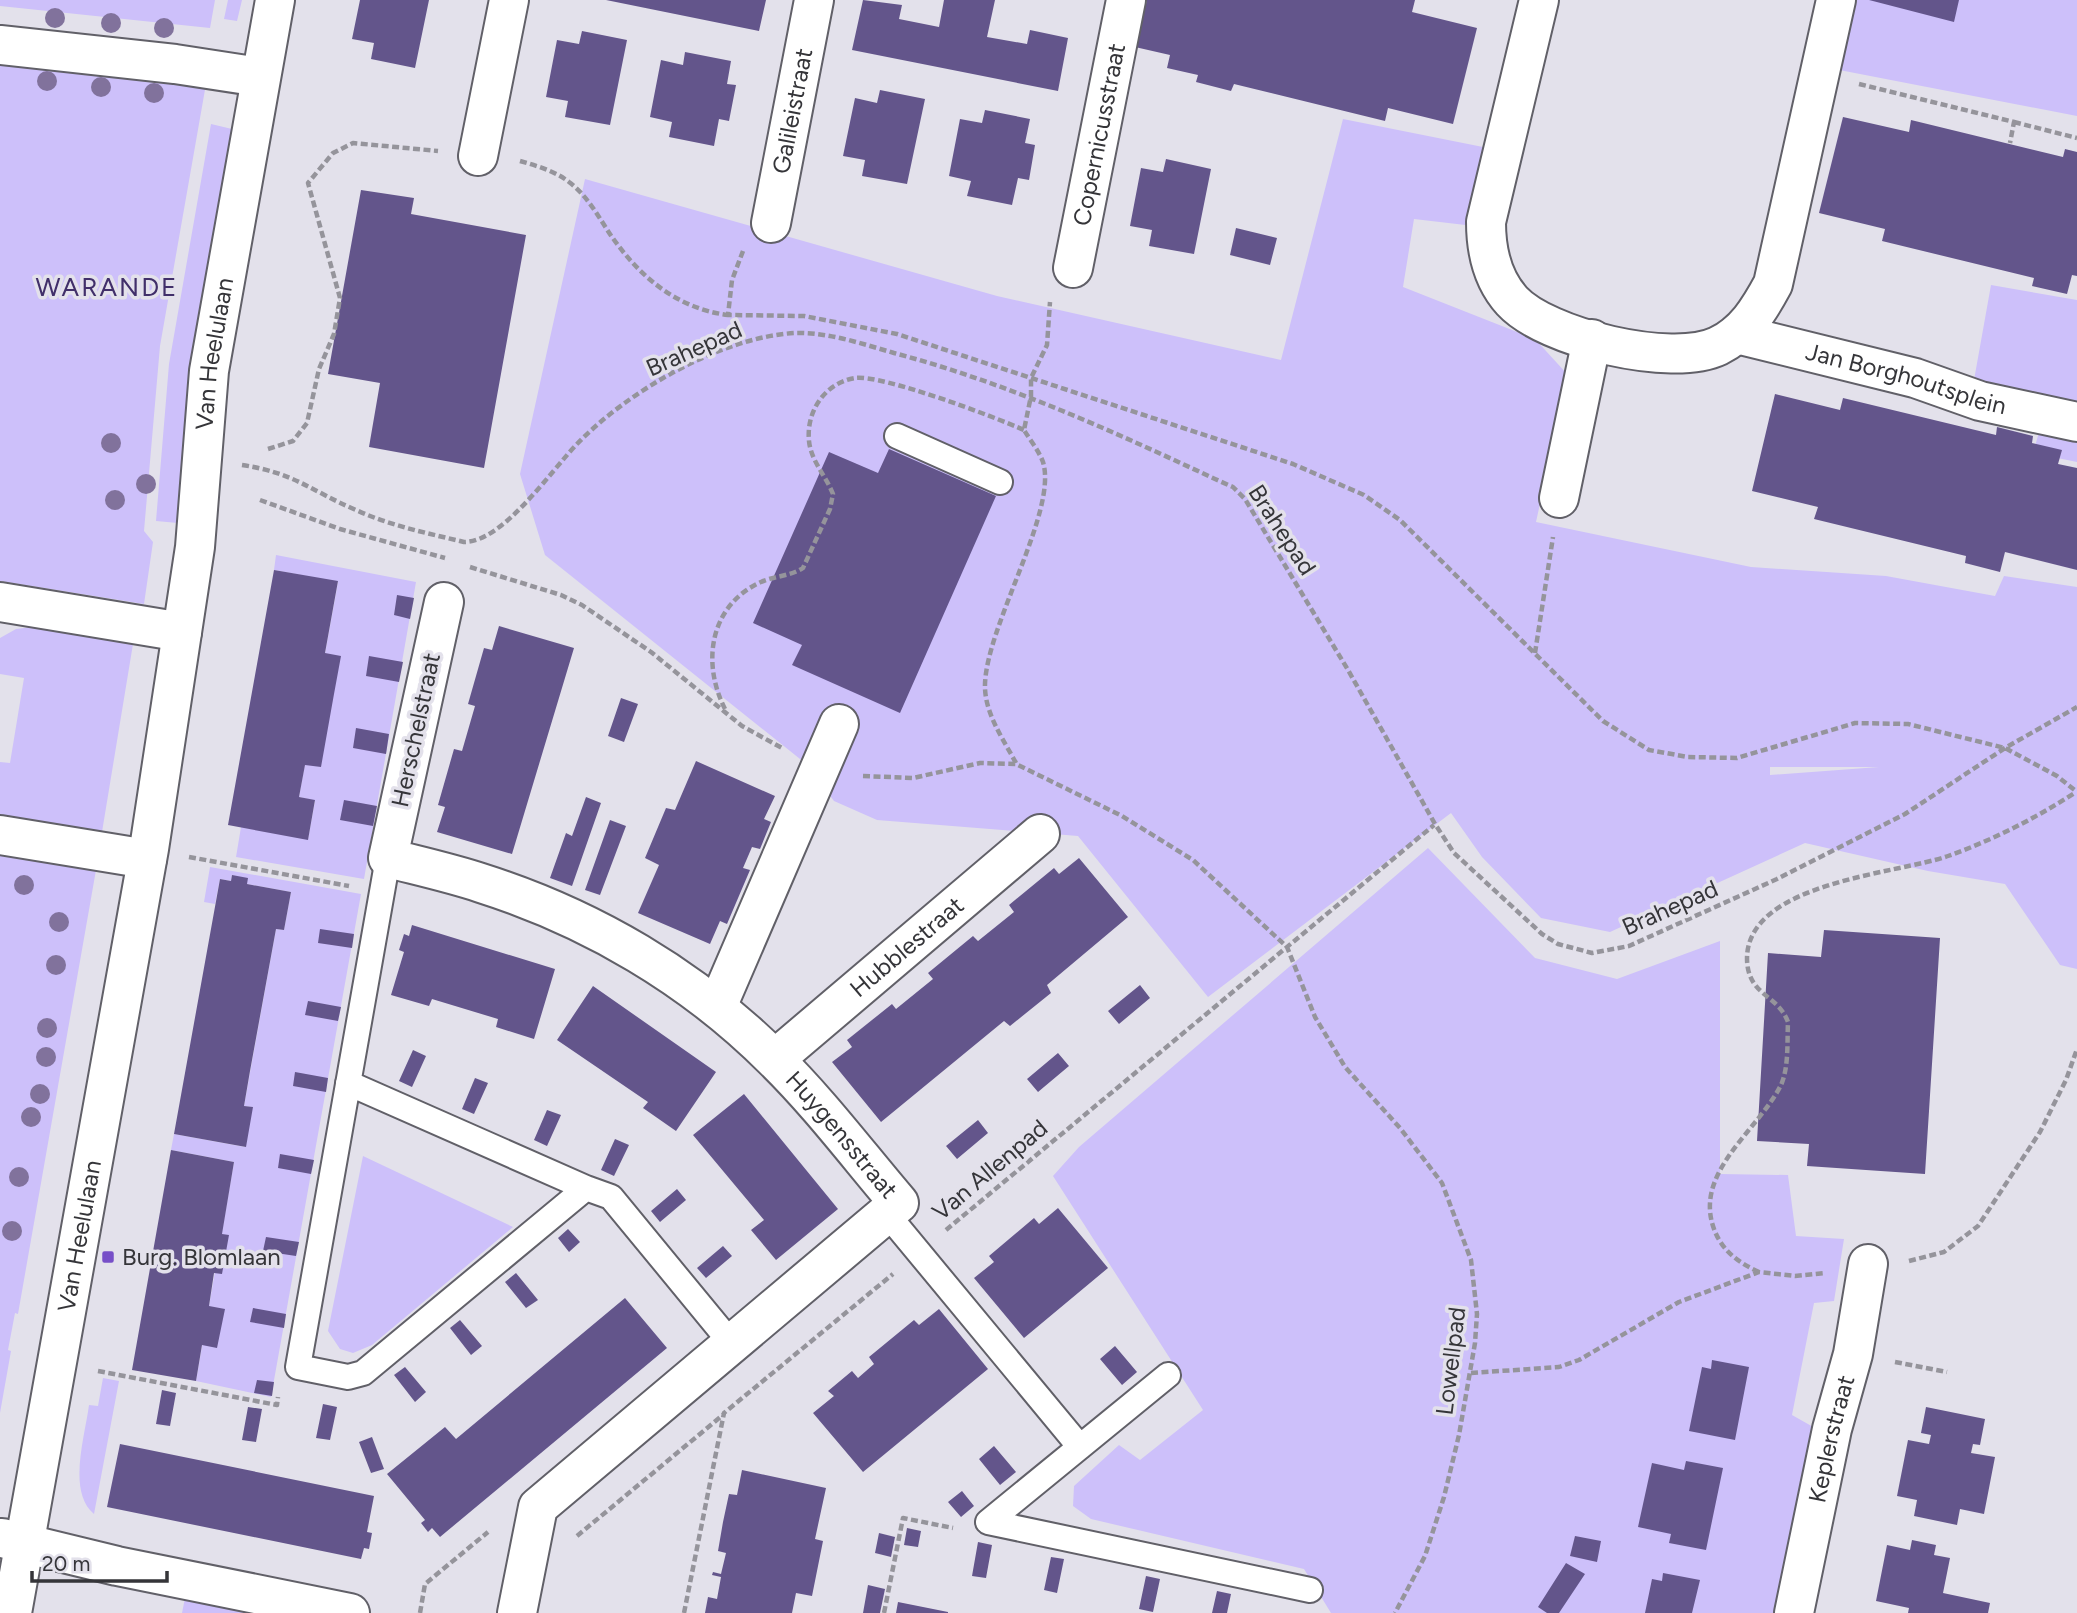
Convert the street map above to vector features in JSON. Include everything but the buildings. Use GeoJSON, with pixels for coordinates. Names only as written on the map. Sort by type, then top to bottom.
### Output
{"type":"FeatureCollection","features":[{"type":"Feature","properties":{"kind":"street","name":"Van Heelulaan"},"geometry":{"type":"LineString","coordinates":[[12,1613],[13,1540],[57,1363],[148,854],[195,547],[209,371],[275,0]]}},
{"type":"Feature","properties":{"kind":"street"},"geometry":{"type":"LineString","coordinates":[[478,156],[509,0]]}},
{"type":"Feature","properties":{"kind":"street","name":"Galileistraat"},"geometry":{"type":"LineString","coordinates":[[771,223],[814,0]]}},
{"type":"Feature","properties":{"kind":"street","name":"Copernicusstraat"},"geometry":{"type":"LineString","coordinates":[[1073,268],[1126,0]]}},
{"type":"Feature","properties":{"kind":"street"},"geometry":{"type":"LineString","coordinates":[[1539,0],[1489,209],[1486,238],[1489,259],[1499,282],[1512,301],[1548,326],[1592,339],[1673,356],[1707,351],[1737,334],[1758,313],[1773,284],[1836,0]]}},
{"type":"Feature","properties":{"kind":"street"},"geometry":{"type":"LineString","coordinates":[[0,46],[175,64],[260,77]]}},
{"type":"Feature","properties":{"kind":"street","name":"Jan Borghoutsplein"},"geometry":{"type":"LineString","coordinates":[[1737,334],[1915,378],[1980,401],[2077,422]]}},
{"type":"Feature","properties":{"kind":"street"},"geometry":{"type":"LineString","coordinates":[[1559,498],[1592,339]]}},
{"type":"Feature","properties":{"kind":"street"},"geometry":{"type":"LineString","coordinates":[[0,602],[183,632]]}},
{"type":"Feature","properties":{"kind":"street","name":"Herschelstraat"},"geometry":{"type":"LineString","coordinates":[[385,875],[444,602]]}},
{"type":"Feature","properties":{"kind":"street"},"geometry":{"type":"LineString","coordinates":[[717,1007],[839,724]]}},
{"type":"Feature","properties":{"kind":"street","name":"Hubblestraat"},"geometry":{"type":"LineString","coordinates":[[775,1059],[1040,834]]}},
{"type":"Feature","properties":{"kind":"street"},"geometry":{"type":"LineString","coordinates":[[0,835],[148,854]]}},
{"type":"Feature","properties":{"kind":"street","name":"Huygensstraat"},"geometry":{"type":"LineString","coordinates":[[385,875],[478,882],[574,919],[629,947],[717,1007],[775,1059],[900,1203],[538,1507]]}},
{"type":"Feature","properties":{"kind":"street","name":"Keplerstraat"},"geometry":{"type":"LineString","coordinates":[[1794,1613],[1832,1429],[1853,1354],[1868,1264]]}},
{"type":"Feature","properties":{"kind":"street"},"geometry":{"type":"LineString","coordinates":[[517,1613],[538,1507]]}},
{"type":"Feature","properties":{"kind":"street"},"geometry":{"type":"LineString","coordinates":[[13,1540],[117,1566],[350,1613]]}},
{"type":"Feature","properties":{"kind":"lane"},"geometry":{"type":"LineString","coordinates":[[897,436],[1000,482]]}},
{"type":"Feature","properties":{"kind":"lane"},"geometry":{"type":"LineString","coordinates":[[385,875],[298,1367],[348,1377],[363,1373],[586,1188]]}},
{"type":"Feature","properties":{"kind":"lane"},"geometry":{"type":"LineString","coordinates":[[348,1083],[611,1198],[732,1345]]}},
{"type":"Feature","properties":{"kind":"lane"},"geometry":{"type":"LineString","coordinates":[[887,1214],[1080,1447]]}},
{"type":"Feature","properties":{"kind":"lane"},"geometry":{"type":"LineString","coordinates":[[988,1522],[1168,1375]]}},
{"type":"Feature","properties":{"kind":"lane"},"geometry":{"type":"LineString","coordinates":[[988,1522],[1310,1590]]}},
{"type":"Feature","properties":{"kind":"path"},"geometry":{"type":"LineString","coordinates":[[1820,75],[2077,138]]}},
{"type":"Feature","properties":{"kind":"path"},"geometry":{"type":"LineString","coordinates":[[2010,144],[2014,122]]}},
{"type":"Feature","properties":{"kind":"path"},"geometry":{"type":"LineString","coordinates":[[268,449],[293,441],[307,423],[319,369],[334,334],[340,298],[308,183],[333,153],[353,143],[478,156],[537,166],[568,181],[589,203],[624,252],[654,282],[675,299],[691,307],[728,315],[804,316],[897,334],[1293,464],[1364,495],[1400,520],[1617,733],[1649,750],[1667,755],[1737,758],[1773,750],[1837,727],[1878,722],[1934,729],[2004,748],[2048,771],[2077,792],[2023,823],[1952,855],[1821,886],[1778,910],[1754,936],[1748,946],[1750,977],[1754,986],[1785,1014],[1788,1022],[1785,1075],[1773,1098],[1717,1175],[1711,1206],[1713,1224],[1726,1250],[1746,1266],[1759,1272],[1795,1276],[1868,1264],[1912,1261],[1944,1252],[1978,1226],[2040,1132],[2066,1080],[2077,1049]]}},
{"type":"Feature","properties":{"kind":"path"},"geometry":{"type":"LineString","coordinates":[[728,315],[732,280],[751,233],[771,223]]}},
{"type":"Feature","properties":{"kind":"path"},"geometry":{"type":"LineString","coordinates":[[1024,430],[1031,396],[1031,378],[1047,345],[1053,281],[1073,268]]}},
{"type":"Feature","properties":{"kind":"path","name":"Brahepad"},"geometry":{"type":"LineString","coordinates":[[200,458],[275,470],[390,525],[464,542],[476,542],[506,523],[589,432],[636,395],[685,367],[768,336],[799,333],[845,339],[1031,396],[1233,487],[1245,499],[1454,853],[1542,934],[1575,950],[1611,952],[1777,880],[1905,814],[2004,748],[2077,706]]}},
{"type":"Feature","properties":{"kind":"path"},"geometry":{"type":"LineString","coordinates":[[725,710],[715,684],[712,659],[714,635],[723,614],[736,598],[752,586],[803,568],[831,509],[833,494],[815,462],[809,441],[814,409],[827,390],[846,381],[869,378],[992,417],[1024,430],[1043,461],[1045,492],[1006,606],[985,686],[993,720],[1016,764]]}},
{"type":"Feature","properties":{"kind":"path"},"geometry":{"type":"LineString","coordinates":[[1535,654],[1559,498]]}},
{"type":"Feature","properties":{"kind":"path"},"geometry":{"type":"LineString","coordinates":[[260,500],[340,529],[452,560]]}},
{"type":"Feature","properties":{"kind":"path"},"geometry":{"type":"LineString","coordinates":[[461,564],[552,592],[582,605],[651,652],[752,732],[821,766],[894,779],[931,776],[980,763],[1016,764],[1122,816],[1193,860],[1287,947]]}},
{"type":"Feature","properties":{"kind":"path","name":"Van Allenpad"},"geometry":{"type":"LineString","coordinates":[[576,1537],[1435,824]]}},
{"type":"Feature","properties":{"kind":"path"},"geometry":{"type":"LineString","coordinates":[[148,854],[385,875]]}},
{"type":"Feature","properties":{"kind":"path","name":"Lowellpad"},"geometry":{"type":"LineString","coordinates":[[1287,947],[1315,1017],[1345,1067],[1428,1161],[1454,1208],[1476,1284],[1477,1314],[1471,1373],[1451,1472],[1434,1530],[1414,1581],[1395,1613]]}},
{"type":"Feature","properties":{"kind":"path"},"geometry":{"type":"LineString","coordinates":[[1471,1373],[1559,1367],[1579,1360],[1679,1302],[1759,1272]]}},
{"type":"Feature","properties":{"kind":"path"},"geometry":{"type":"LineString","coordinates":[[1853,1354],[1947,1371]]}},
{"type":"Feature","properties":{"kind":"path"},"geometry":{"type":"LineString","coordinates":[[57,1363],[277,1405],[279,1395],[298,1367]]}},
{"type":"Feature","properties":{"kind":"path"},"geometry":{"type":"LineString","coordinates":[[684,1613],[724,1413]]}},
{"type":"Feature","properties":{"kind":"path"},"geometry":{"type":"LineString","coordinates":[[419,1613],[425,1584],[521,1504],[538,1507]]}},
{"type":"Feature","properties":{"kind":"path"},"geometry":{"type":"LineString","coordinates":[[884,1613],[903,1518],[960,1529],[988,1522]]}},
{"type":"Feature","properties":{"kind":"shaded area"},"geometry":{"type":"Polygon","coordinates":[[[0,0],[215,0],[210,28],[0,6],[0,0]]]}},
{"type":"Feature","properties":{"kind":"shaded area"},"geometry":{"type":"Polygon","coordinates":[[[228,0],[242,0],[237,21],[224,19],[228,0]]]}},
{"type":"Feature","properties":{"kind":"shaded area"},"geometry":{"type":"Polygon","coordinates":[[[1842,0],[2077,0],[2077,116],[1829,68],[1842,0]]]}},
{"type":"Feature","properties":{"kind":"shaded area"},"geometry":{"type":"Polygon","coordinates":[[[0,62],[206,84],[160,346],[144,531],[153,542],[144,604],[0,581],[0,62]]]}},
{"type":"Feature","properties":{"kind":"shaded area"},"geometry":{"type":"Polygon","coordinates":[[[1343,119],[1488,148],[1474,226],[1414,219],[1403,287],[1535,339],[1568,375],[1536,522],[1751,567],[1886,576],[1995,596],[2004,576],[2077,587],[2077,969],[2060,965],[2005,884],[1928,871],[1805,843],[1610,932],[1541,918],[1482,857],[1451,813],[1208,997],[1078,836],[877,820],[834,801],[805,763],[545,555],[520,474],[585,179],[997,296],[1281,360],[1343,119]],[[1770,767],[1770,775],[1879,767],[1770,767]]]}},
{"type":"Feature","properties":{"kind":"shaded area"},"geometry":{"type":"Polygon","coordinates":[[[211,124],[232,129],[187,389],[178,523],[156,521],[169,364],[211,124]]]}},
{"type":"Feature","properties":{"kind":"shaded area"},"geometry":{"type":"Polygon","coordinates":[[[1991,285],[2077,300],[2077,462],[2033,453],[2042,422],[1969,408],[1991,285]]]}},
{"type":"Feature","properties":{"kind":"shaded area"},"geometry":{"type":"Polygon","coordinates":[[[276,555],[416,582],[364,879],[236,857],[241,827],[308,839],[315,801],[299,797],[338,582],[274,570],[276,555]]]}},
{"type":"Feature","properties":{"kind":"shaded area"},"geometry":{"type":"Polygon","coordinates":[[[32,627],[133,644],[102,832],[0,817],[0,762],[10,763],[24,678],[0,674],[0,638],[16,629],[32,627]]]}},
{"type":"Feature","properties":{"kind":"shaded area"},"geometry":{"type":"Polygon","coordinates":[[[1428,848],[1535,958],[1617,979],[1720,941],[1720,1174],[1788,1175],[1796,1236],[1844,1239],[1834,1301],[1814,1303],[1792,1415],[1815,1428],[1776,1613],[1331,1613],[1304,1569],[1091,1519],[1073,1506],[1074,1486],[1119,1445],[1140,1460],[1203,1410],[1053,1176],[1079,1147],[1428,848]]]}},
{"type":"Feature","properties":{"kind":"shaded area"},"geometry":{"type":"Polygon","coordinates":[[[0,854],[96,870],[18,1314],[15,1313],[8,1350],[11,1351],[0,1413],[0,854]]]}},
{"type":"Feature","properties":{"kind":"shaded area"},"geometry":{"type":"Polygon","coordinates":[[[210,867],[361,894],[271,1397],[196,1381],[234,1162],[171,1150],[174,1134],[245,1147],[252,1107],[244,1106],[276,929],[284,930],[291,892],[247,884],[232,875],[231,881],[220,879],[215,904],[204,902],[210,867]]]}},
{"type":"Feature","properties":{"kind":"shaded area"},"geometry":{"type":"Polygon","coordinates":[[[363,1156],[513,1227],[372,1345],[353,1353],[340,1349],[328,1331],[363,1156]]]}},
{"type":"Feature","properties":{"kind":"shaded area"},"geometry":{"type":"Polygon","coordinates":[[[103,1378],[119,1381],[94,1514],[81,1492],[79,1478],[89,1405],[98,1406],[103,1378]]]}},
{"type":"Feature","properties":{"kind":"shaded area"},"geometry":{"type":"Polygon","coordinates":[[[185,1598],[260,1613],[182,1613],[185,1598]]]}},
{"type":"Feature","properties":{"kind":"place","name":"Burg. Blomlaan"},"geometry":{"type":"Point","coordinates":[108,1257]}},
{"type":"Feature","properties":{"kind":"district","name":"WARANDE"},"geometry":{"type":"Point","coordinates":[107,287]}}]}
